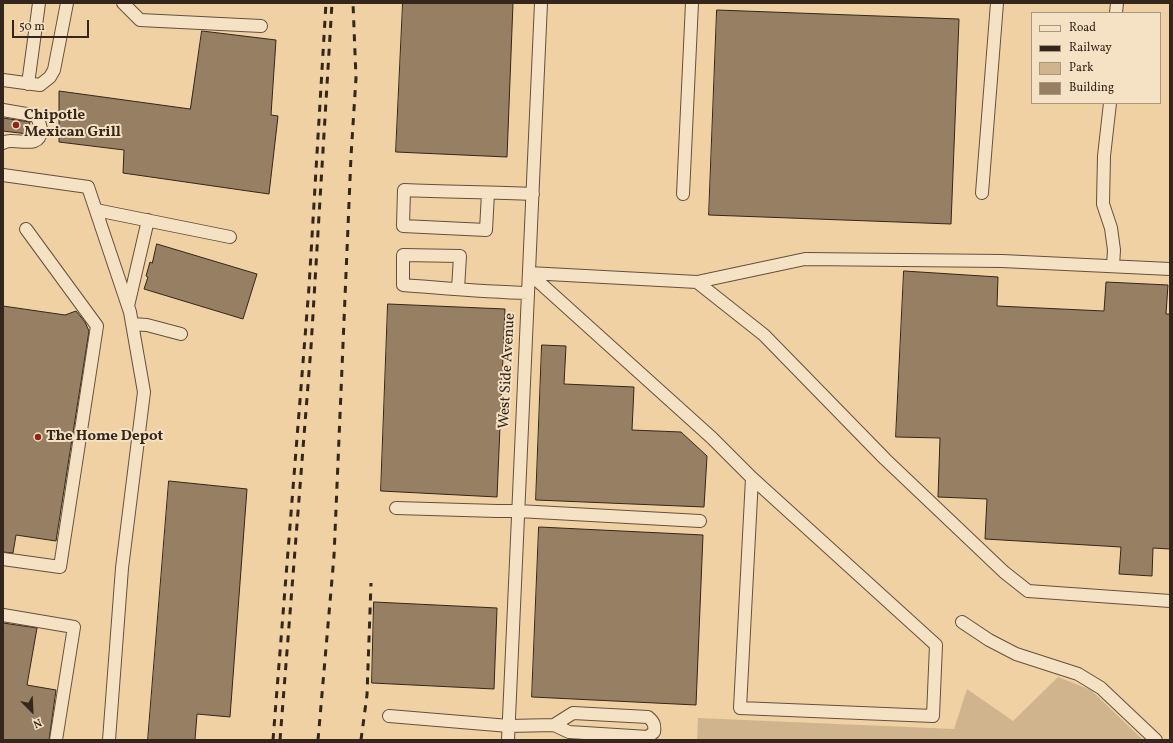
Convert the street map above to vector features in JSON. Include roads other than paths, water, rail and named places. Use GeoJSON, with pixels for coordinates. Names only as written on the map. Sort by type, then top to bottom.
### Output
{"type":"FeatureCollection","features":[{"type":"Feature","properties":{"kind":"street"},"geometry":{"type":"LineString","coordinates":[[28,84],[39,3]]}},
{"type":"Feature","properties":{"kind":"street"},"geometry":{"type":"LineString","coordinates":[[3,80],[40,85],[50,77],[54,70],[67,3]]}},
{"type":"Feature","properties":{"kind":"street"},"geometry":{"type":"LineString","coordinates":[[122,3],[140,20],[261,26]]}},
{"type":"Feature","properties":{"kind":"street","name":"West Side Avenue"},"geometry":{"type":"LineString","coordinates":[[508,740],[541,3]]}},
{"type":"Feature","properties":{"kind":"street"},"geometry":{"type":"LineString","coordinates":[[683,194],[692,3]]}},
{"type":"Feature","properties":{"kind":"street"},"geometry":{"type":"LineString","coordinates":[[982,193],[997,3]]}},
{"type":"Feature","properties":{"kind":"street"},"geometry":{"type":"LineString","coordinates":[[1110,104],[1104,156],[1103,204],[1111,228],[1114,250],[1113,266]]}},
{"type":"Feature","properties":{"kind":"street"},"geometry":{"type":"LineString","coordinates":[[3,110],[36,116],[41,128],[39,138],[35,141],[28,142],[8,140],[3,142]]}},
{"type":"Feature","properties":{"kind":"street"},"geometry":{"type":"LineString","coordinates":[[3,175],[88,187],[128,306],[132,324],[144,392],[122,568],[109,740]]}},
{"type":"Feature","properties":{"kind":"street"},"geometry":{"type":"LineString","coordinates":[[488,193],[486,230],[403,226],[404,190],[533,194]]}},
{"type":"Feature","properties":{"kind":"street"},"geometry":{"type":"LineString","coordinates":[[96,210],[230,236]]}},
{"type":"Feature","properties":{"kind":"street"},"geometry":{"type":"LineString","coordinates":[[128,306],[148,220]]}},
{"type":"Feature","properties":{"kind":"street"},"geometry":{"type":"LineString","coordinates":[[3,559],[60,567],[97,326],[26,229]]}},
{"type":"Feature","properties":{"kind":"street"},"geometry":{"type":"LineString","coordinates":[[458,289],[460,256],[403,256],[403,284],[458,289],[528,293]]}},
{"type":"Feature","properties":{"kind":"street"},"geometry":{"type":"LineString","coordinates":[[529,273],[697,282],[805,259],[1002,261],[1170,269]]}},
{"type":"Feature","properties":{"kind":"street"},"geometry":{"type":"LineString","coordinates":[[529,273],[712,438],[752,478],[936,645],[933,716],[740,708],[752,478]]}},
{"type":"Feature","properties":{"kind":"street"},"geometry":{"type":"LineString","coordinates":[[697,282],[764,336],[885,460],[1004,572],[1028,591],[1170,601]]}},
{"type":"Feature","properties":{"kind":"street"},"geometry":{"type":"LineString","coordinates":[[132,324],[146,325],[181,334]]}},
{"type":"Feature","properties":{"kind":"street"},"geometry":{"type":"LineString","coordinates":[[396,508],[518,511],[700,521]]}},
{"type":"Feature","properties":{"kind":"street"},"geometry":{"type":"LineString","coordinates":[[3,615],[74,627],[56,740]]}},
{"type":"Feature","properties":{"kind":"street"},"geometry":{"type":"LineString","coordinates":[[962,622],[989,640],[1016,654],[1078,674],[1101,688],[1156,740]]}},
{"type":"Feature","properties":{"kind":"street"},"geometry":{"type":"LineString","coordinates":[[389,716],[509,726],[554,725],[569,732],[648,737],[654,732],[655,725],[648,717],[573,713],[554,725]]}},
{"type":"Feature","properties":{"kind":"railway"},"geometry":{"type":"LineString","coordinates":[[273,740],[309,287],[326,3]]}},
{"type":"Feature","properties":{"kind":"railway"},"geometry":{"type":"LineString","coordinates":[[280,740],[311,347],[332,3]]}},
{"type":"Feature","properties":{"kind":"railway"},"geometry":{"type":"LineString","coordinates":[[318,740],[334,556],[351,156],[356,78],[353,3]]}},
{"type":"Feature","properties":{"kind":"railway"},"geometry":{"type":"LineString","coordinates":[[361,740],[367,695],[371,583]]}},
{"type":"Feature","properties":{"kind":"place","name":"Chipotle Mexican Grill"},"geometry":{"type":"Point","coordinates":[16,125]}},
{"type":"Feature","properties":{"kind":"place","name":"The Home Depot"},"geometry":{"type":"Point","coordinates":[38,437]}}]}
